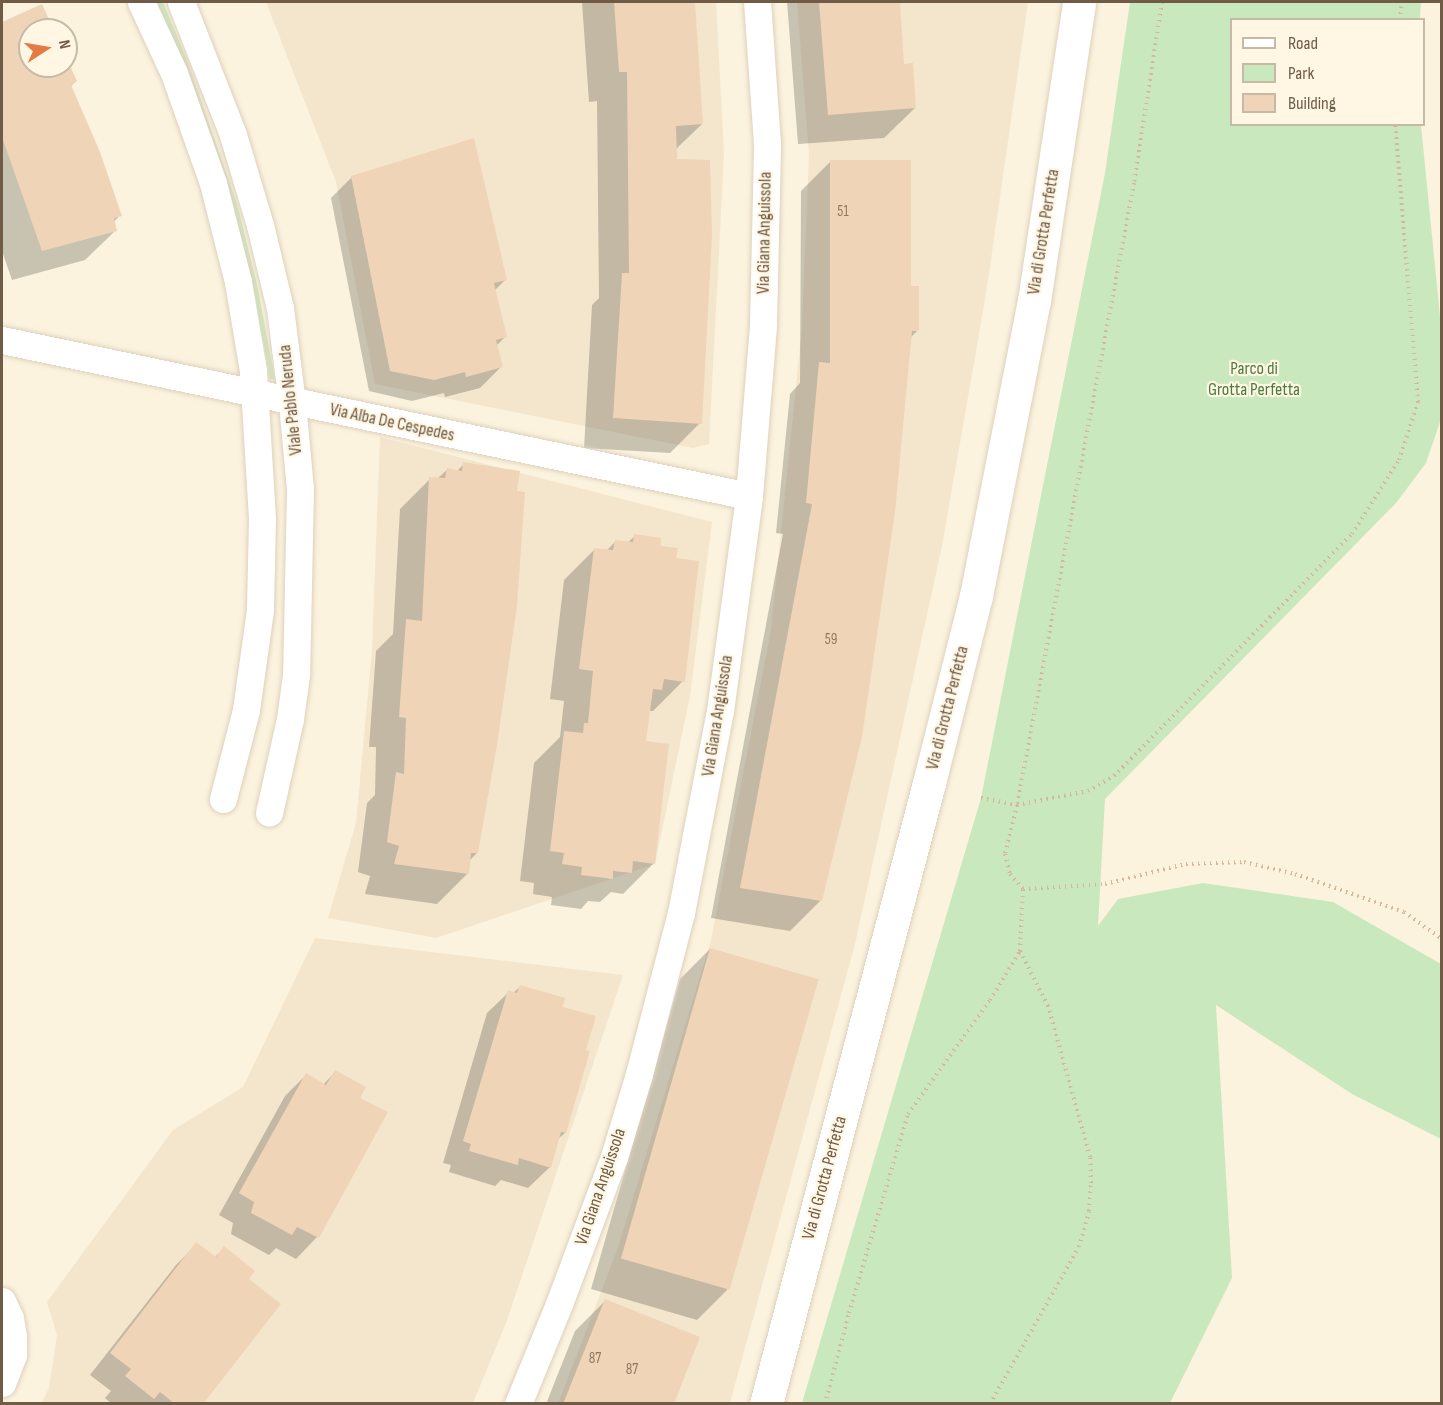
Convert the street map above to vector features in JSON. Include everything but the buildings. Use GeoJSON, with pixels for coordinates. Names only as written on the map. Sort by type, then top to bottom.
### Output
{"type":"FeatureCollection","features":[{"type":"Feature","properties":{"kind":"street","name":"Viale Pablo Neruda"},"geometry":{"type":"LineString","coordinates":[[141,2],[174,74],[213,183],[238,282],[250,346],[262,507],[261,600],[246,710],[223,799]]}},
{"type":"Feature","properties":{"kind":"street","name":"Viale Pablo Neruda"},"geometry":{"type":"LineString","coordinates":[[182,2],[233,135],[260,225],[280,308],[292,403],[300,489],[296,675],[290,719],[269,813]]}},
{"type":"Feature","properties":{"kind":"street","name":"Via Giana Anguissola"},"geometry":{"type":"LineString","coordinates":[[519,1404],[614,1157],[679,922],[720,711],[749,496],[758,407],[767,200],[766,109],[757,2]]}},
{"type":"Feature","properties":{"kind":"street","name":"Via di Grotta Perfetta"},"geometry":{"type":"LineString","coordinates":[[766,1404],[976,596],[1034,302],[1079,2]]}},
{"type":"Feature","properties":{"kind":"street","name":"Via Alba De Cespedes"},"geometry":{"type":"LineString","coordinates":[[2,340],[292,403],[749,496]]}},
{"type":"Feature","properties":{"kind":"street"},"geometry":{"type":"LineString","coordinates":[[2,1301],[10,1318],[14,1336],[13,1355],[2,1383]]}},
{"type":"Feature","properties":{"kind":"path"},"geometry":{"type":"LineString","coordinates":[[825,1404],[849,1312],[908,1114],[984,1009],[1020,951],[1023,889],[1010,874],[1005,854],[1017,805],[1129,206],[1162,2]]}},
{"type":"Feature","properties":{"kind":"path"},"geometry":{"type":"LineString","coordinates":[[1401,18],[1402,2]]}},
{"type":"Feature","properties":{"kind":"path"},"geometry":{"type":"LineString","coordinates":[[981,798],[1017,805],[1088,790],[1114,776],[1352,534],[1399,460],[1418,402],[1395,126]]}},
{"type":"Feature","properties":{"kind":"path"},"geometry":{"type":"LineString","coordinates":[[1023,889],[1105,884],[1186,864],[1244,862],[1295,874],[1404,912],[1442,939]]}},
{"type":"Feature","properties":{"kind":"path"},"geometry":{"type":"LineString","coordinates":[[990,1404],[1078,1247],[1089,1211],[1091,1183],[1090,1157],[1048,1006],[1020,951]]}},
{"type":"Feature","properties":{"kind":"shaded area"},"geometry":{"type":"Polygon","coordinates":[[[266,2],[716,2],[724,154],[709,444],[693,448],[375,384],[336,182],[266,2]]]}},
{"type":"Feature","properties":{"kind":"shaded area"},"geometry":{"type":"Polygon","coordinates":[[[797,2],[1028,2],[986,294],[942,546],[855,944],[730,1403],[558,1404],[618,1248],[711,940],[771,630],[802,328],[809,155],[797,2]]]}},
{"type":"Feature","properties":{"kind":"shaded area"},"geometry":{"type":"Polygon","coordinates":[[[380,437],[712,522],[690,696],[655,864],[436,938],[328,918],[356,823],[372,650],[380,437]]]}},
{"type":"Feature","properties":{"kind":"shaded area"},"geometry":{"type":"Polygon","coordinates":[[[315,938],[623,975],[506,1323],[473,1403],[41,1404],[49,1388],[57,1335],[47,1302],[173,1130],[243,1087],[315,938]]]}},
{"type":"Feature","properties":{"kind":"green space"},"geometry":{"type":"Polygon","coordinates":[[[157,2],[163,2],[187,60],[238,207],[258,289],[275,379],[270,379],[254,290],[233,208],[183,62],[157,2]]]}},
{"type":"Feature","properties":{"kind":"green space","name":"Parco di Grotta Perfetta"},"geometry":{"type":"Polygon","coordinates":[[[1130,2],[1421,2],[1420,18],[1230,18],[1230,126],[1421,126],[1441,326],[1441,419],[1426,463],[1396,503],[1105,799],[1098,926],[1118,899],[1203,883],[1333,902],[1441,964],[1441,1139],[1352,1094],[1216,1005],[1232,1278],[1170,1403],[802,1403],[981,798],[1105,173],[1130,2]]]}}]}
